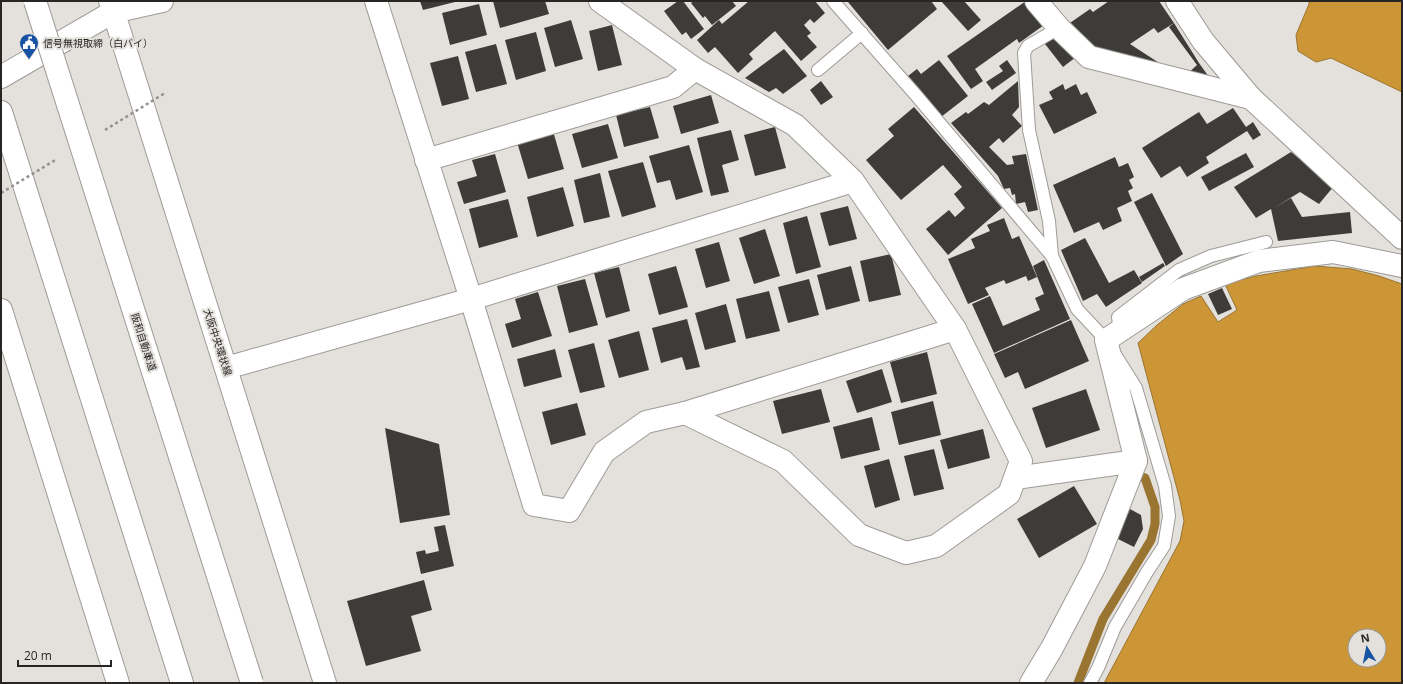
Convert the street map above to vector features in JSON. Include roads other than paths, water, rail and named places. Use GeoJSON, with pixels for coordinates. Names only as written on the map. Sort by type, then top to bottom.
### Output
{"type":"FeatureCollection","features":[{"type":"Feature","properties":{"kind":"main road","name":"阪和自動車道"},"geometry":{"type":"LineString","coordinates":[[35,1],[252,683]]}},
{"type":"Feature","properties":{"kind":"main road"},"geometry":{"type":"LineString","coordinates":[[1,77],[112,6],[162,1]]}},
{"type":"Feature","properties":{"kind":"main road"},"geometry":{"type":"LineString","coordinates":[[376,1],[471,299],[534,505],[569,511],[604,452],[646,422],[685,413],[955,329]]}},
{"type":"Feature","properties":{"kind":"main road"},"geometry":{"type":"LineString","coordinates":[[600,1],[695,69],[795,125],[853,181],[955,329],[1021,461],[1010,494],[936,546],[906,553],[859,535],[783,461],[685,413]]}},
{"type":"Feature","properties":{"kind":"main road"},"geometry":{"type":"LineString","coordinates":[[1036,1],[1059,28],[1089,57],[1251,98]]}},
{"type":"Feature","properties":{"kind":"main road"},"geometry":{"type":"LineString","coordinates":[[1177,1],[1203,41],[1251,98],[1402,238]]}},
{"type":"Feature","properties":{"kind":"main road","name":"大阪中央環状線"},"geometry":{"type":"LineString","coordinates":[[112,6],[325,683]]}},
{"type":"Feature","properties":{"kind":"main road"},"geometry":{"type":"LineString","coordinates":[[426,160],[673,87],[695,69]]}},
{"type":"Feature","properties":{"kind":"main road"},"geometry":{"type":"LineString","coordinates":[[1,112],[182,683]]}},
{"type":"Feature","properties":{"kind":"main road"},"geometry":{"type":"LineString","coordinates":[[226,368],[471,299],[853,181]]}},
{"type":"Feature","properties":{"kind":"main road"},"geometry":{"type":"LineString","coordinates":[[1031,683],[1052,648],[1095,566],[1135,462],[1113,336],[1183,289],[1259,261],[1333,252],[1402,266]]}},
{"type":"Feature","properties":{"kind":"main road"},"geometry":{"type":"LineString","coordinates":[[1,310],[118,683]]}},
{"type":"Feature","properties":{"kind":"main road"},"geometry":{"type":"LineString","coordinates":[[1015,478],[1135,462]]}},
{"type":"Feature","properties":{"kind":"lane"},"geometry":{"type":"LineString","coordinates":[[833,1],[915,94],[1052,256],[1077,309],[1113,336],[1136,388],[1165,486],[1169,516],[1164,546],[1115,627],[1090,683]]}},
{"type":"Feature","properties":{"kind":"lane"},"geometry":{"type":"LineString","coordinates":[[1052,256],[1049,221],[1029,130],[1024,53],[1028,46],[1059,28]]}},
{"type":"Feature","properties":{"kind":"lane"},"geometry":{"type":"LineString","coordinates":[[818,70],[862,33]]}},
{"type":"Feature","properties":{"kind":"lane"},"geometry":{"type":"LineString","coordinates":[[1113,336],[1118,317],[1178,270],[1211,256],[1266,242]]}},
{"type":"Feature","properties":{"kind":"waterway"},"geometry":{"type":"LineString","coordinates":[[1078,683],[1103,619],[1151,540],[1155,524],[1155,507],[1145,478],[1131,473]]}},
{"type":"Feature","properties":{"kind":"place","name":"信号無視取締（白バイ）"},"geometry":{"type":"Point","coordinates":[29,60]}}]}
